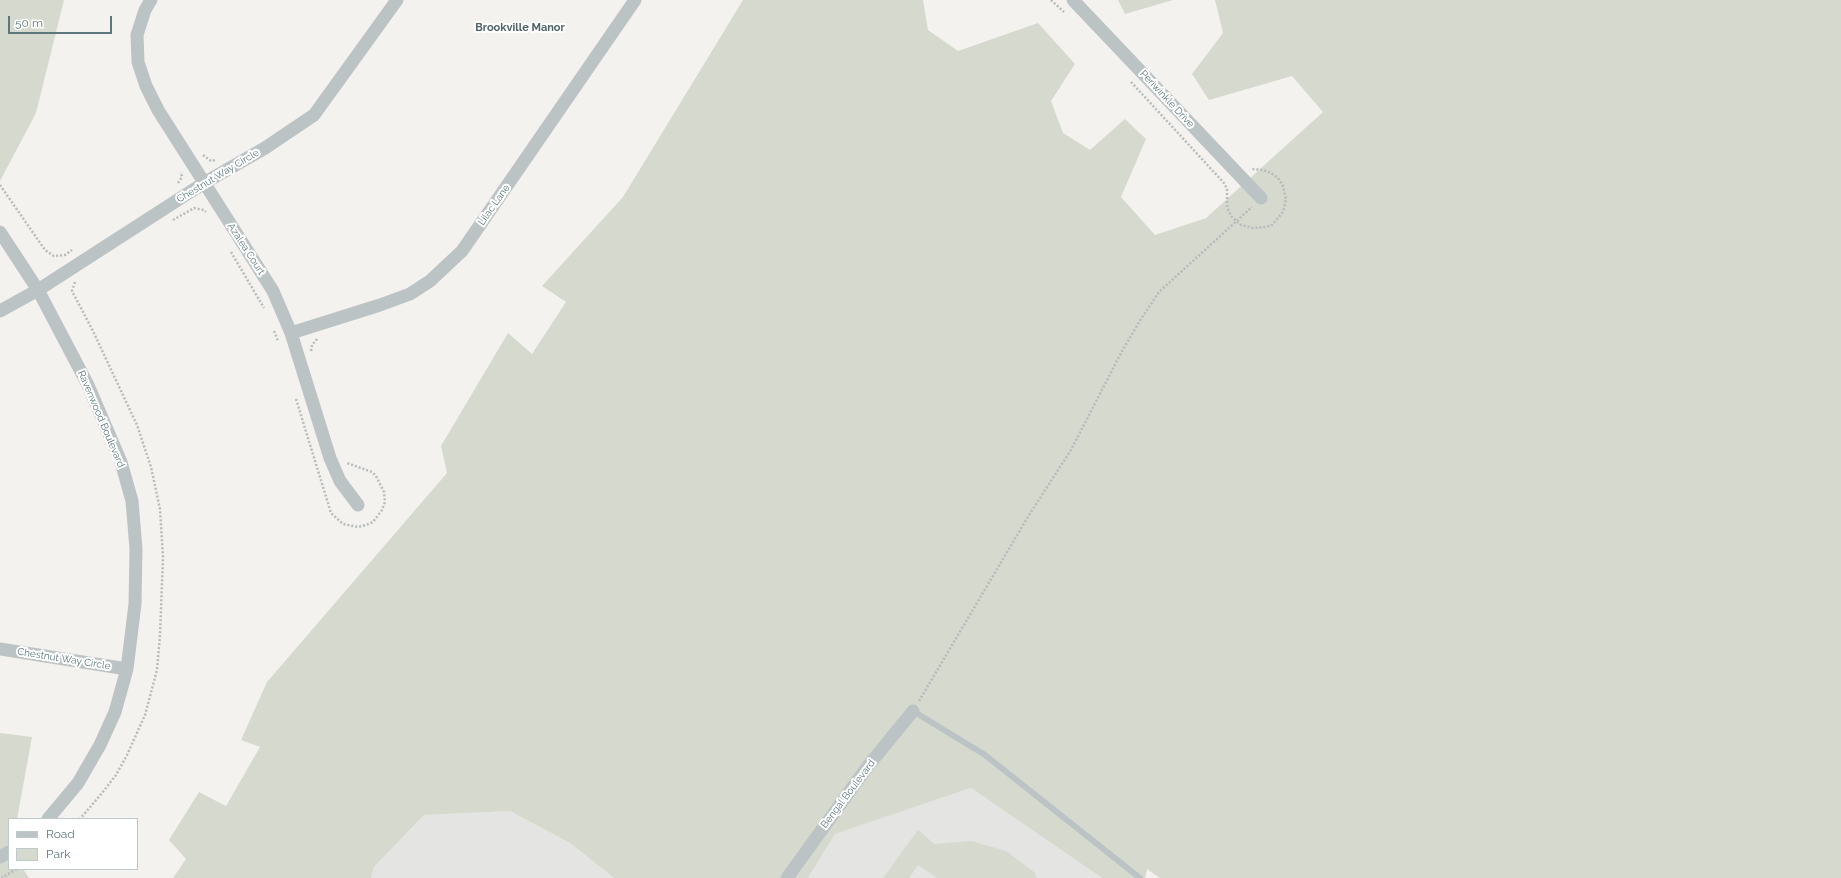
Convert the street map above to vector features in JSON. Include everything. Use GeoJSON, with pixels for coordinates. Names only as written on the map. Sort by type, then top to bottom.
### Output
{"type":"FeatureCollection","features":[{"type":"Feature","properties":{"kind":"street","name":"Azalea Court"},"geometry":{"type":"LineString","coordinates":[[151,0],[145,10],[137,35],[138,62],[146,86],[158,110],[273,291],[291,333],[330,458],[340,481],[358,505]]}},
{"type":"Feature","properties":{"kind":"street","name":"Chestnut Way Circle"},"geometry":{"type":"LineString","coordinates":[[0,312],[38,290],[204,183],[265,148],[314,116],[397,0]]}},
{"type":"Feature","properties":{"kind":"street","name":"Lilac Lane"},"geometry":{"type":"LineString","coordinates":[[291,333],[410,294],[430,281],[462,251],[635,0]]}},
{"type":"Feature","properties":{"kind":"street","name":"Periwinkle Drive"},"geometry":{"type":"LineString","coordinates":[[1073,0],[1261,198]]}},
{"type":"Feature","properties":{"kind":"street","name":"Ravenwood Boulevard"},"geometry":{"type":"LineString","coordinates":[[0,232],[38,290],[88,385],[121,462],[132,502],[136,549],[134,604],[127,669],[115,712],[100,745],[78,784],[49,818]]}},
{"type":"Feature","properties":{"kind":"street","name":"Chestnut Way Circle"},"geometry":{"type":"LineString","coordinates":[[0,649],[127,669]]}},
{"type":"Feature","properties":{"kind":"street","name":"Bengal Boulevard"},"geometry":{"type":"LineString","coordinates":[[787,878],[868,766],[912,711]]}},
{"type":"Feature","properties":{"kind":"lane"},"geometry":{"type":"LineString","coordinates":[[912,711],[985,755],[1140,878]]}},
{"type":"Feature","properties":{"kind":"path"},"geometry":{"type":"LineString","coordinates":[[200,150],[211,161],[221,159]]}},
{"type":"Feature","properties":{"kind":"path"},"geometry":{"type":"LineString","coordinates":[[176,186],[182,177],[178,166]]}},
{"type":"Feature","properties":{"kind":"path"},"geometry":{"type":"LineString","coordinates":[[0,185],[45,250],[54,256],[65,254],[76,249]]}},
{"type":"Feature","properties":{"kind":"path"},"geometry":{"type":"LineString","coordinates":[[912,711],[1029,515],[1071,450],[1122,351],[1159,292],[1261,198]]}},
{"type":"Feature","properties":{"kind":"path"},"geometry":{"type":"LineString","coordinates":[[1,878],[15,870]]}},
{"type":"Feature","properties":{"kind":"shaded area"},"geometry":{"type":"Polygon","coordinates":[[[971,788],[1102,878],[808,878],[835,834],[971,788]]]}},
{"type":"Feature","properties":{"kind":"shaded area"},"geometry":{"type":"Polygon","coordinates":[[[510,811],[570,843],[614,878],[371,878],[374,867],[424,815],[510,811]]]}},
{"type":"Feature","properties":{"kind":"green space"},"geometry":{"type":"Polygon","coordinates":[[[0,0],[64,0],[36,113],[0,181],[0,0]]]}},
{"type":"Feature","properties":{"kind":"green space"},"geometry":{"type":"Polygon","coordinates":[[[743,0],[923,0],[928,30],[958,51],[1038,23],[1075,64],[1051,101],[1063,133],[1090,150],[1125,119],[1146,139],[1121,197],[1155,235],[1206,218],[1323,112],[1292,76],[1209,100],[1192,74],[1223,33],[1215,0],[1841,0],[1841,878],[1160,878],[1147,869],[1145,878],[1102,878],[971,788],[835,834],[808,878],[614,878],[570,843],[510,811],[424,815],[374,867],[371,878],[173,878],[186,859],[169,840],[199,792],[226,806],[260,747],[241,740],[267,682],[447,473],[441,446],[508,333],[532,354],[566,302],[542,286],[623,197],[743,0]]]}},
{"type":"Feature","properties":{"kind":"green space"},"geometry":{"type":"Polygon","coordinates":[[[1118,0],[1173,0],[1125,14],[1118,0]]]}},
{"type":"Feature","properties":{"kind":"green space"},"geometry":{"type":"Polygon","coordinates":[[[0,733],[32,737],[17,818],[8,818],[8,870],[24,870],[29,878],[1,878],[0,733]]]}},
{"type":"Feature","properties":{"kind":"green space"},"geometry":{"type":"Polygon","coordinates":[[[918,830],[934,844],[971,841],[1006,851],[1034,872],[1037,878],[937,878],[918,865],[909,878],[883,878],[918,830]]]}},
{"type":"Feature","properties":{"kind":"district","name":"Brookville Manor"},"geometry":{"type":"Point","coordinates":[520,28]}}]}
